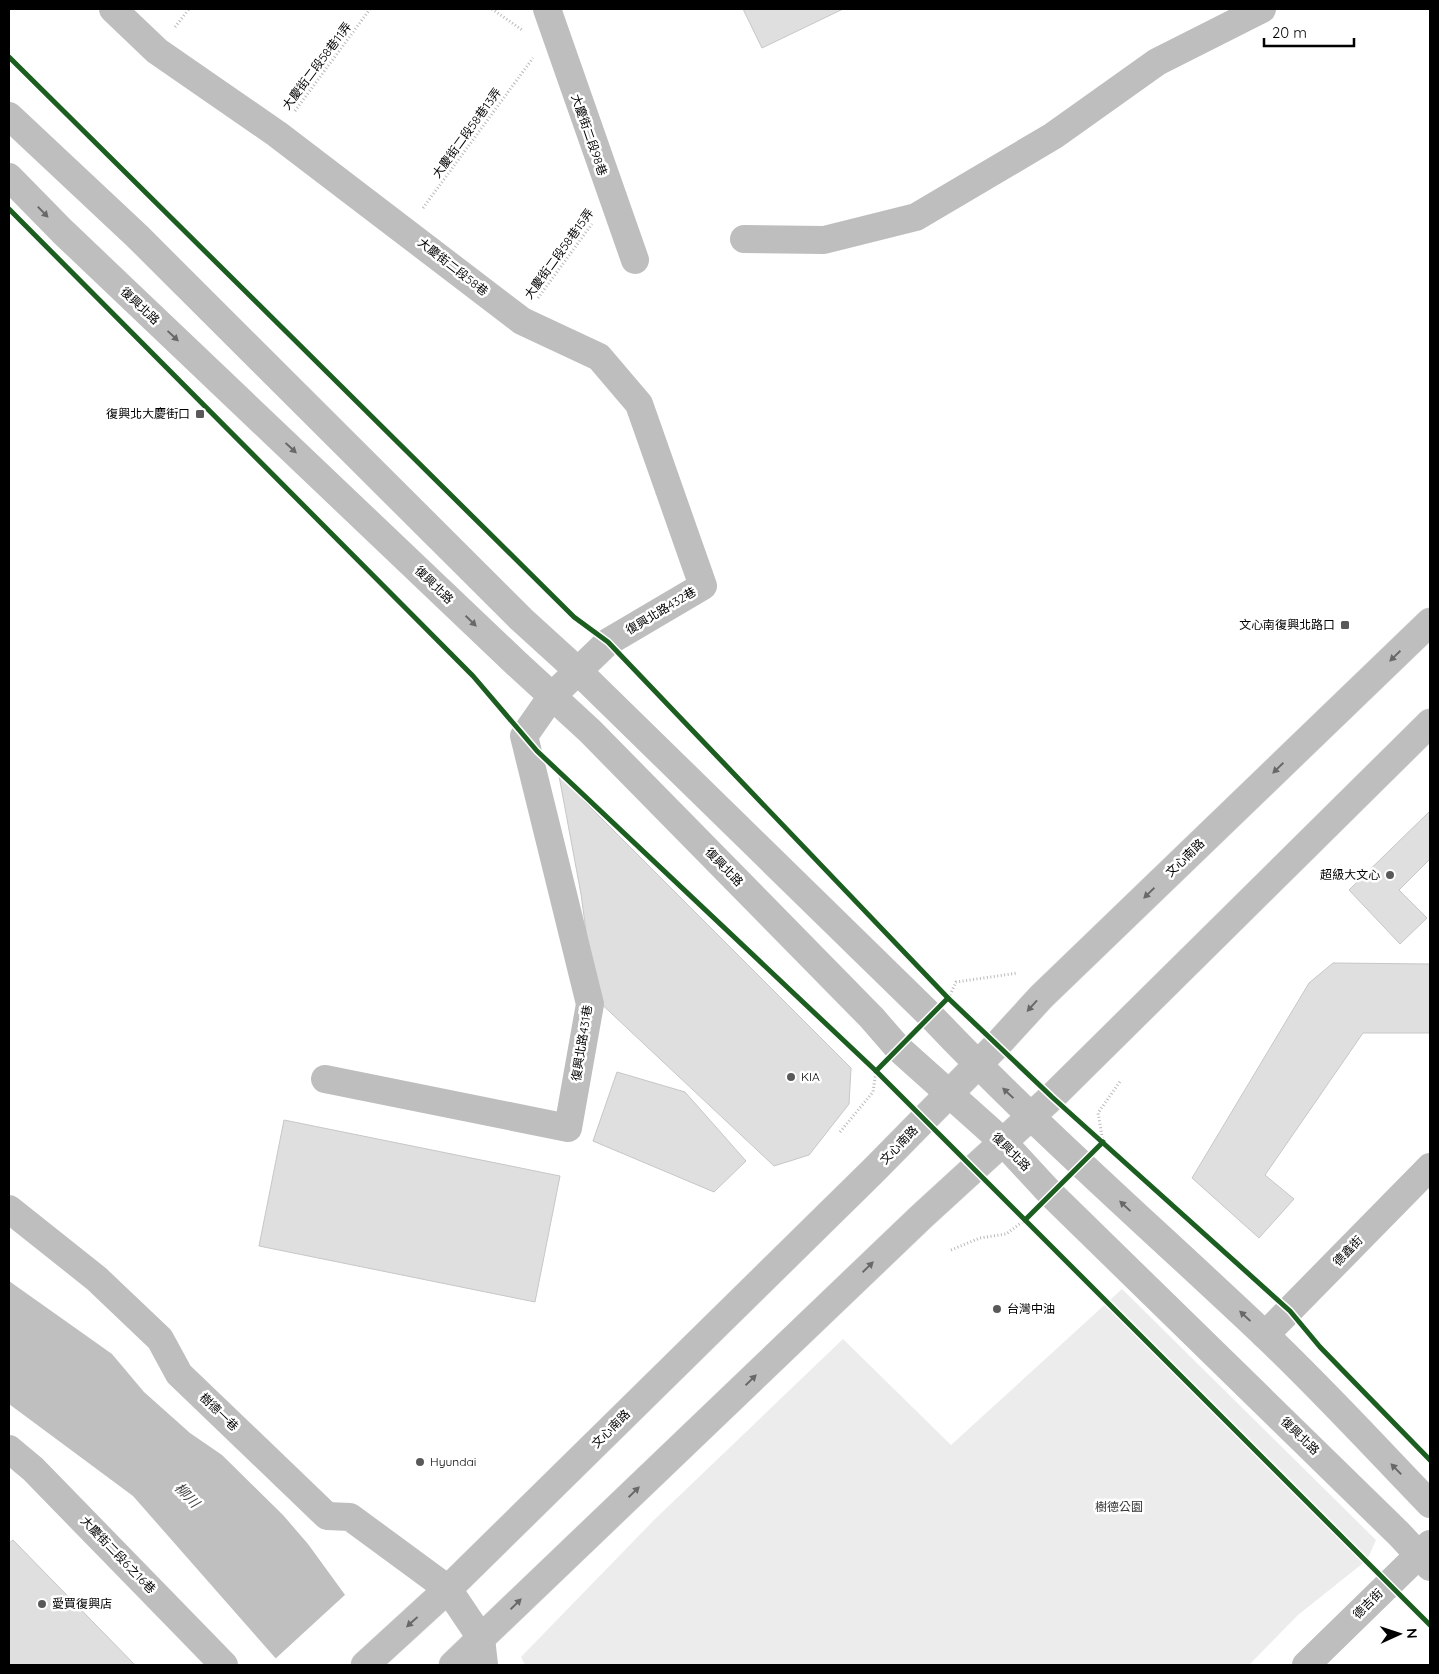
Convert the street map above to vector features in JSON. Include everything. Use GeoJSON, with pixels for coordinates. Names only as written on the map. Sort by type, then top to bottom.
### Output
{"type":"FeatureCollection","features":[{"type":"Feature","properties":{"kind":"street","name":"大慶街二段58巷"},"geometry":{"type":"LineString","coordinates":[[113,9],[156,51],[277,134],[406,230],[522,321],[599,358],[639,404],[703,586]]}},
{"type":"Feature","properties":{"kind":"street","name":"大慶街二段98巷"},"geometry":{"type":"LineString","coordinates":[[547,9],[611,197],[635,260]]}},
{"type":"Feature","properties":{"kind":"street"},"geometry":{"type":"LineString","coordinates":[[744,239],[824,240],[916,217],[1053,136],[1158,62],[1262,9]]}},
{"type":"Feature","properties":{"kind":"street"},"geometry":{"type":"LineString","coordinates":[[9,116],[137,236],[521,619],[577,670],[931,1016],[977,1064],[1081,1164],[1265,1335],[1430,1504]]}},
{"type":"Feature","properties":{"kind":"street","name":"復興北路"},"geometry":{"type":"LineString","coordinates":[[9,177],[70,239],[590,731],[872,1018],[898,1048],[1002,1141],[1051,1194],[1426,1555]]}},
{"type":"Feature","properties":{"kind":"street","name":"復興北路432巷"},"geometry":{"type":"LineString","coordinates":[[552,696],[608,642],[703,586]]}},
{"type":"Feature","properties":{"kind":"street","name":"文心南路"},"geometry":{"type":"LineString","coordinates":[[365,1665],[448,1589],[875,1169],[1041,996],[1430,622]]}},
{"type":"Feature","properties":{"kind":"street","name":"復興北路431巷"},"geometry":{"type":"LineString","coordinates":[[325,1080],[568,1128],[590,1004],[524,736],[552,696]]}},
{"type":"Feature","properties":{"kind":"street"},"geometry":{"type":"LineString","coordinates":[[453,1665],[1002,1141],[1052,1097],[1430,723]]}},
{"type":"Feature","properties":{"kind":"street","name":"德鑫街"},"geometry":{"type":"LineString","coordinates":[[1265,1335],[1430,1167]]}},
{"type":"Feature","properties":{"kind":"street","name":"樹德一巷"},"geometry":{"type":"LineString","coordinates":[[9,1209],[98,1279],[154,1333],[160,1339],[179,1374],[327,1516],[350,1517],[448,1589],[481,1638]]}},
{"type":"Feature","properties":{"kind":"street","name":"大慶街二段6之16巷"},"geometry":{"type":"LineString","coordinates":[[9,1449],[34,1469],[224,1665]]}},
{"type":"Feature","properties":{"kind":"street","name":"德吉街"},"geometry":{"type":"LineString","coordinates":[[1306,1665],[1426,1555]]}},
{"type":"Feature","properties":{"kind":"street"},"geometry":{"type":"LineString","coordinates":[[474,1665],[481,1638]]}},
{"type":"Feature","properties":{"kind":"street"},"geometry":{"type":"LineString","coordinates":[[481,1638],[484,1665]]}},
{"type":"Feature","properties":{"kind":"path"},"geometry":{"type":"LineString","coordinates":[[948,998],[956,982],[1018,973]]}},
{"type":"Feature","properties":{"kind":"path"},"geometry":{"type":"LineString","coordinates":[[941,991],[955,1005]]}},
{"type":"Feature","properties":{"kind":"path"},"geometry":{"type":"LineString","coordinates":[[840,1132],[873,1092],[876,1071],[898,1048]]}},
{"type":"Feature","properties":{"kind":"path"},"geometry":{"type":"LineString","coordinates":[[869,1064],[883,1078]]}},
{"type":"Feature","properties":{"kind":"path"},"geometry":{"type":"LineString","coordinates":[[1103,1142],[1098,1113],[1121,1080]]}},
{"type":"Feature","properties":{"kind":"path"},"geometry":{"type":"LineString","coordinates":[[1095,1136],[1110,1148]]}},
{"type":"Feature","properties":{"kind":"path"},"geometry":{"type":"LineString","coordinates":[[1081,1164],[1103,1142]]}},
{"type":"Feature","properties":{"kind":"path"},"geometry":{"type":"LineString","coordinates":[[951,1250],[980,1238],[1006,1234],[1025,1220],[1051,1194]]}},
{"type":"Feature","properties":{"kind":"path"},"geometry":{"type":"LineString","coordinates":[[1019,1214],[1032,1227]]}},
{"type":"Feature","properties":{"kind":"green space","name":"樹德公園"},"geometry":{"type":"Polygon","coordinates":[[[1122,1289],[1376,1540],[1367,1560],[1298,1615],[1249,1665],[525,1665],[521,1657],[655,1519],[843,1339],[951,1445],[1122,1289]]]}},
{"type":"Feature","properties":{"kind":"water","name":"柳川"},"geometry":{"type":"Polygon","coordinates":[[[9,1281],[112,1354],[144,1392],[190,1433],[222,1455],[283,1515],[308,1544],[356,1610],[278,1661],[133,1496],[9,1404],[9,1281]]]}},
{"type":"Feature","properties":{"kind":"pier"},"geometry":{"type":"Polygon","coordinates":[[[347,1593],[401,1665],[279,1665],[274,1660],[347,1593]]]}},
{"type":"Feature","properties":{"kind":"building"},"geometry":{"type":"Polygon","coordinates":[[[743,9],[843,9],[762,48],[743,9]]]}},
{"type":"Feature","properties":{"kind":"building"},"geometry":{"type":"Polygon","coordinates":[[[559,776],[851,1068],[849,1104],[809,1155],[774,1166],[595,998],[581,894],[559,776]]]}},
{"type":"Feature","properties":{"kind":"building","name":"超級大文心"},"geometry":{"type":"Polygon","coordinates":[[[1430,811],[1430,859],[1399,890],[1427,918],[1400,944],[1349,890],[1430,811]]]}},
{"type":"Feature","properties":{"kind":"building"},"geometry":{"type":"Polygon","coordinates":[[[1333,963],[1430,964],[1430,1033],[1363,1033],[1265,1175],[1294,1199],[1259,1238],[1192,1178],[1309,983],[1333,963]]]}},
{"type":"Feature","properties":{"kind":"building"},"geometry":{"type":"Polygon","coordinates":[[[617,1072],[685,1092],[746,1161],[714,1192],[593,1141],[617,1072]]]}},
{"type":"Feature","properties":{"kind":"building"},"geometry":{"type":"Polygon","coordinates":[[[284,1120],[560,1176],[535,1302],[259,1246],[284,1120]]]}},
{"type":"Feature","properties":{"kind":"building","name":"愛買復興店"},"geometry":{"type":"Polygon","coordinates":[[[13,1540],[135,1665],[9,1665],[9,1543],[13,1540]]]}},
{"type":"Feature","properties":{"kind":"cycle path"},"geometry":{"type":"LineString","coordinates":[[9,57],[574,617],[608,642],[948,998],[1052,1097],[1290,1311],[1320,1347],[1430,1460]]}},
{"type":"Feature","properties":{"kind":"cycle path"},"geometry":{"type":"LineString","coordinates":[[9,209],[473,676],[537,751],[876,1071],[1430,1625]]}},
{"type":"Feature","properties":{"kind":"cycle path"},"geometry":{"type":"LineString","coordinates":[[876,1071],[948,998]]}},
{"type":"Feature","properties":{"kind":"cycle path"},"geometry":{"type":"LineString","coordinates":[[1025,1220],[1103,1142]]}},
{"type":"Feature","properties":{"kind":"place","name":"復興北大慶街口"},"geometry":{"type":"Point","coordinates":[200,414]}},
{"type":"Feature","properties":{"kind":"place","name":"文心南復興北路口"},"geometry":{"type":"Point","coordinates":[1345,625]}},
{"type":"Feature","properties":{"kind":"place","name":"超級大文心"},"geometry":{"type":"Point","coordinates":[1390,875]}},
{"type":"Feature","properties":{"kind":"place","name":"KIA"},"geometry":{"type":"Point","coordinates":[791,1077]}},
{"type":"Feature","properties":{"kind":"place","name":"台灣中油"},"geometry":{"type":"Point","coordinates":[997,1309]}},
{"type":"Feature","properties":{"kind":"place","name":"Hyundai"},"geometry":{"type":"Point","coordinates":[420,1462]}},
{"type":"Feature","properties":{"kind":"place","name":"愛買復興店"},"geometry":{"type":"Point","coordinates":[42,1604]}}]}
